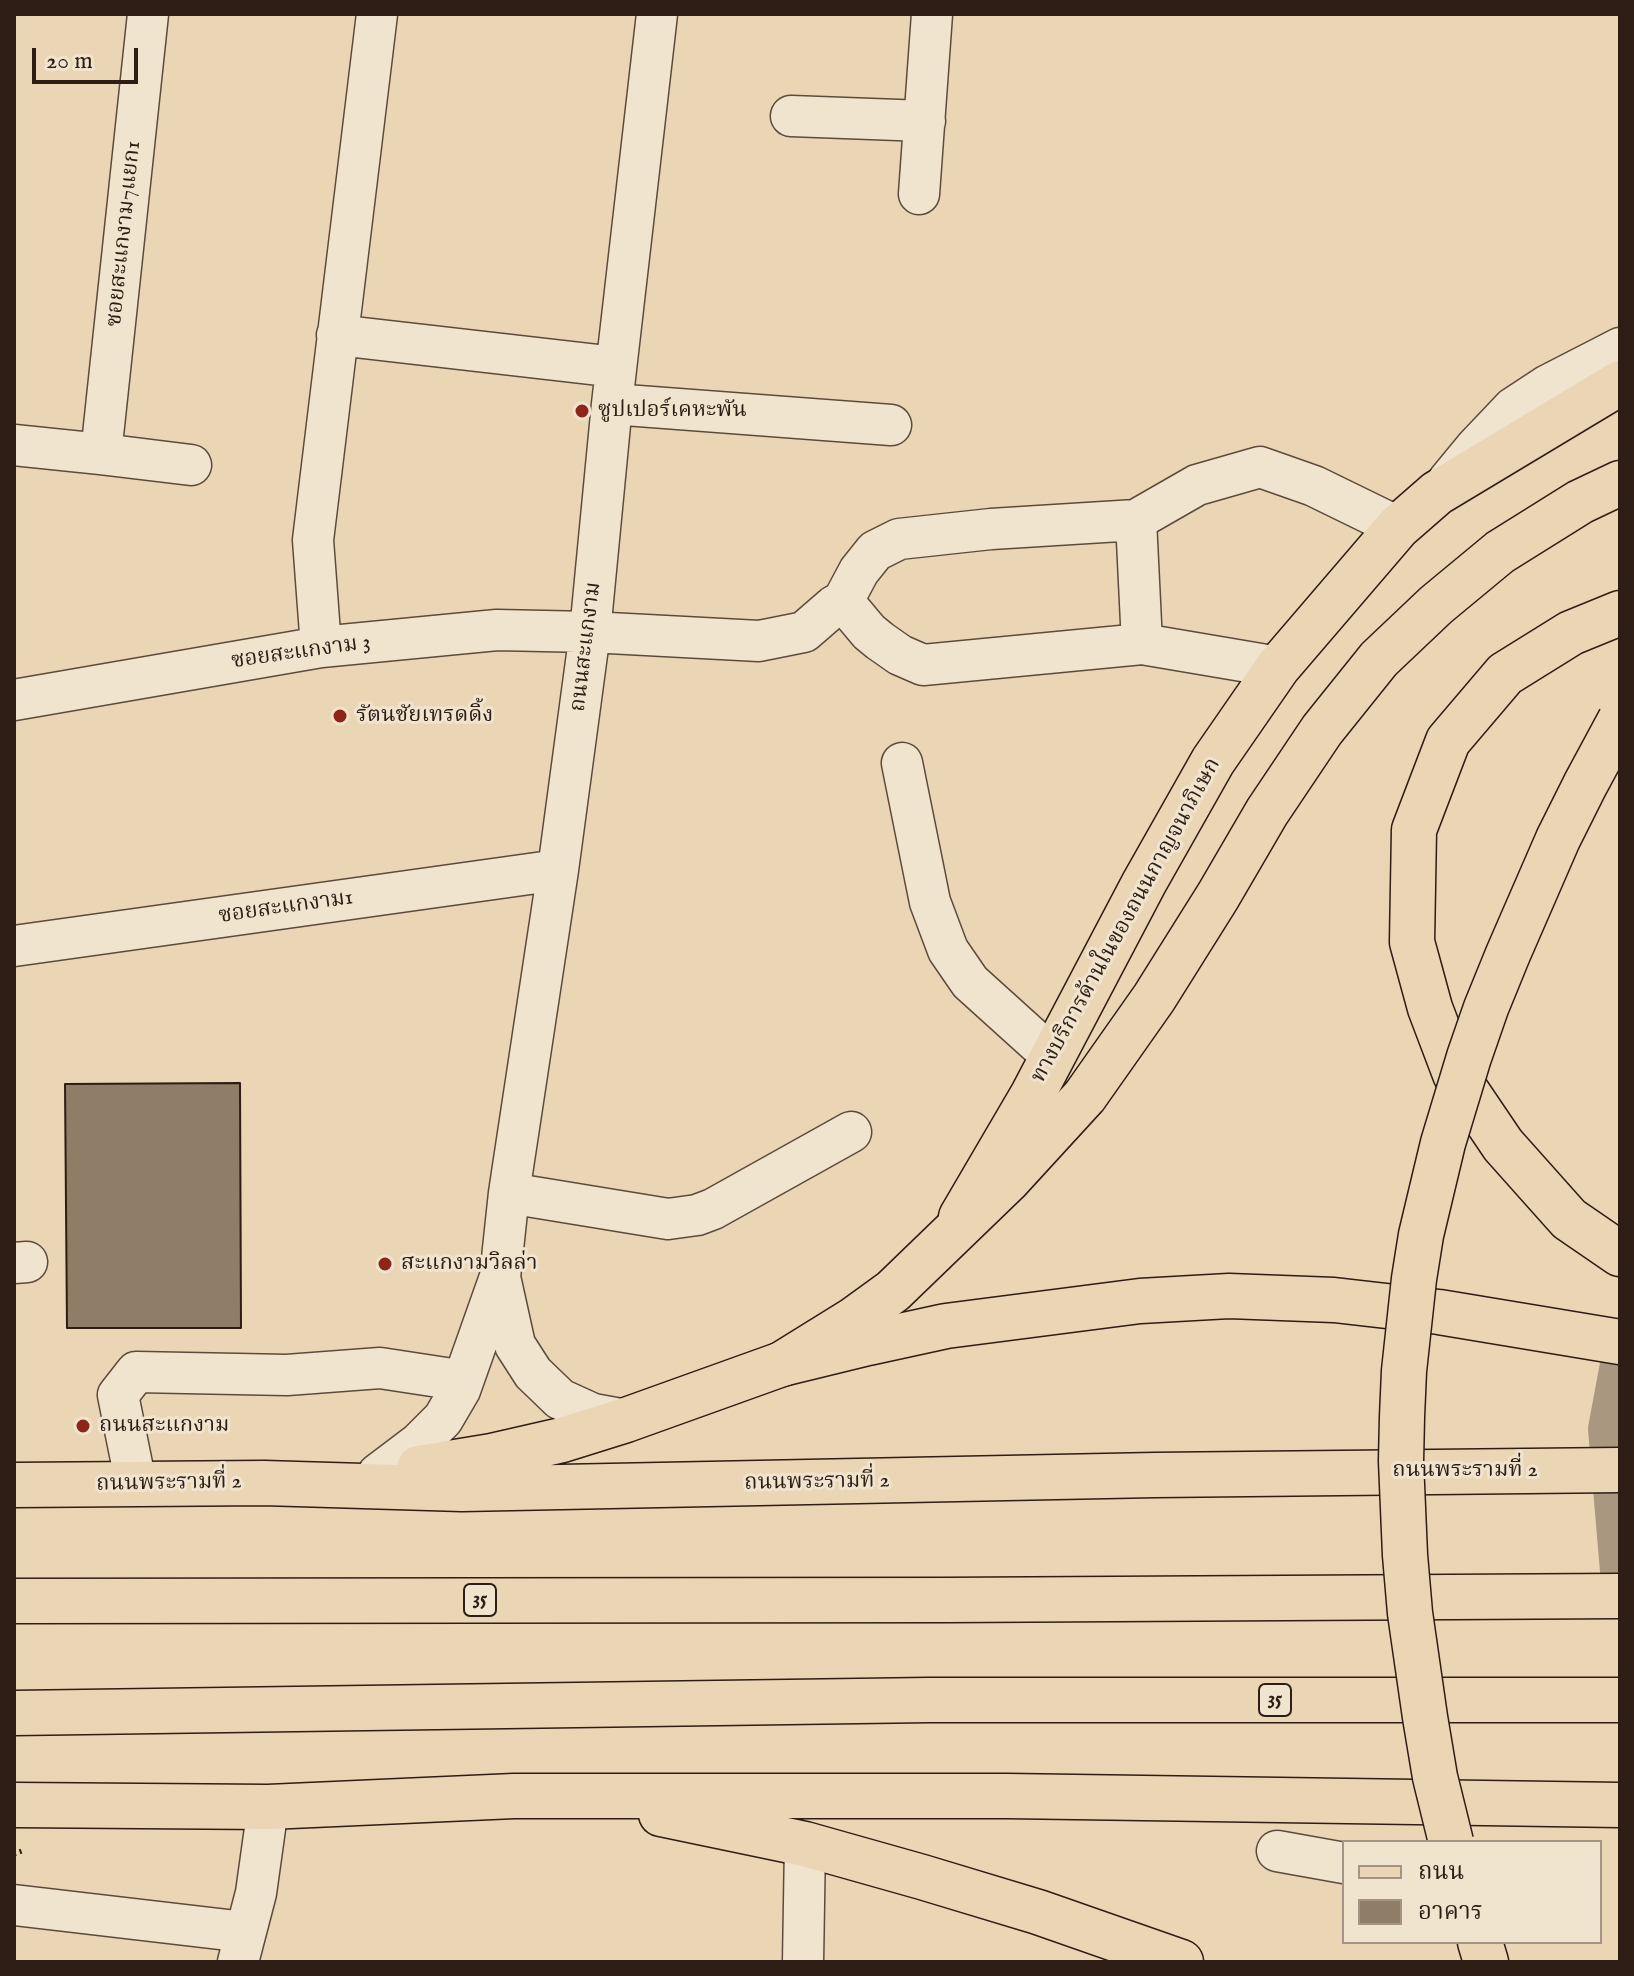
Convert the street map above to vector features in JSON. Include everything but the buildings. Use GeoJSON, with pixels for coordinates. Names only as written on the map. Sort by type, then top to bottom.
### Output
{"type":"FeatureCollection","features":[{"type":"Feature","properties":{"kind":"main road","name":"ทางบริการด้านในของถนนกาญจนาภิเษก"},"geometry":{"type":"LineString","coordinates":[[950,1237],[1053,1057],[1144,883],[1213,761],[1278,667],[1398,527],[1437,493],[1620,383]]}},
{"type":"Feature","properties":{"kind":"main road"},"geometry":{"type":"LineString","coordinates":[[782,1364],[893,1291],[1008,1180],[1085,1096],[1154,998],[1267,812],[1322,730],[1379,659],[1436,605],[1500,552],[1580,502],[1620,483]]}},
{"type":"Feature","properties":{"kind":"main road"},"geometry":{"type":"LineString","coordinates":[[1620,613],[1571,633],[1505,674],[1448,741],[1414,830],[1412,942],[1430,1008],[1455,1074],[1503,1145],[1569,1219],[1620,1254]]}},
{"type":"Feature","properties":{"kind":"main road"},"geometry":{"type":"LineString","coordinates":[[1451,1840],[1425,1717],[1405,1555],[1402,1417],[1414,1279],[1443,1143],[1486,1008],[1558,839],[1620,720]]}},
{"type":"Feature","properties":{"kind":"main road"},"geometry":{"type":"LineString","coordinates":[[264,1483],[378,1474],[492,1456],[562,1440],[626,1420],[782,1364],[946,1326],[1140,1301],[1229,1296],[1334,1300],[1439,1312],[1620,1342]]}},
{"type":"Feature","properties":{"kind":"main road","name":"ถนนพระรามที่ 2"},"geometry":{"type":"LineString","coordinates":[[14,1485],[264,1483],[462,1489],[1394,1471],[1620,1470]]}},
{"type":"Feature","properties":{"kind":"main road","name":"35"},"geometry":{"type":"LineString","coordinates":[[14,1601],[1620,1596]]}},
{"type":"Feature","properties":{"kind":"main road","name":"35"},"geometry":{"type":"LineString","coordinates":[[14,1713],[929,1700],[1620,1700]]}},
{"type":"Feature","properties":{"kind":"main road"},"geometry":{"type":"LineString","coordinates":[[14,1805],[268,1807],[514,1796],[1007,1796],[1620,1805]]}},
{"type":"Feature","properties":{"kind":"main road"},"geometry":{"type":"LineString","coordinates":[[576,1796],[805,1844],[1038,1912],[1181,1962]]}},
{"type":"Feature","properties":{"kind":"street","name":"ซอยสะแกงาม7แยก1"},"geometry":{"type":"LineString","coordinates":[[101,454],[148,14]]}},
{"type":"Feature","properties":{"kind":"street"},"geometry":{"type":"LineString","coordinates":[[321,647],[313,540],[377,14]]}},
{"type":"Feature","properties":{"kind":"street","name":"ถนนสะแกงาม"},"geometry":{"type":"LineString","coordinates":[[378,1474],[419,1443],[443,1419],[464,1379],[500,1277],[509,1193],[590,632],[614,386],[657,14]]}},
{"type":"Feature","properties":{"kind":"street"},"geometry":{"type":"LineString","coordinates":[[919,194],[932,14]]}},
{"type":"Feature","properties":{"kind":"street"},"geometry":{"type":"LineString","coordinates":[[791,116],[925,121]]}},
{"type":"Feature","properties":{"kind":"street"},"geometry":{"type":"LineString","coordinates":[[337,335],[614,386],[891,425]]}},
{"type":"Feature","properties":{"kind":"street"},"geometry":{"type":"LineString","coordinates":[[1437,493],[1513,408],[1548,385],[1620,348]]}},
{"type":"Feature","properties":{"kind":"street"},"geometry":{"type":"LineString","coordinates":[[14,445],[191,465]]}},
{"type":"Feature","properties":{"kind":"street"},"geometry":{"type":"LineString","coordinates":[[1278,667],[1142,644],[923,665],[900,655],[880,641],[843,601],[859,571],[875,551],[899,539],[991,529],[1136,520],[1197,485],[1260,467],[1314,486],[1398,527]]}},
{"type":"Feature","properties":{"kind":"street"},"geometry":{"type":"LineString","coordinates":[[1136,520],[1142,644]]}},
{"type":"Feature","properties":{"kind":"street","name":"ซอยสะแกงาม 3"},"geometry":{"type":"LineString","coordinates":[[14,700],[321,647],[497,630],[759,641],[804,632],[843,601]]}},
{"type":"Feature","properties":{"kind":"street"},"geometry":{"type":"LineString","coordinates":[[902,763],[930,902],[948,950],[970,982],[1053,1057]]}},
{"type":"Feature","properties":{"kind":"street","name":"ซอยสะแกงาม1"},"geometry":{"type":"LineString","coordinates":[[14,946],[558,870]]}},
{"type":"Feature","properties":{"kind":"street"},"geometry":{"type":"LineString","coordinates":[[509,1193],[668,1219],[697,1215],[851,1132]]}},
{"type":"Feature","properties":{"kind":"street","name":"ถนนสะแกงาม"},"geometry":{"type":"LineString","coordinates":[[500,1277],[515,1345],[533,1373],[560,1399],[593,1414],[626,1420]]}},
{"type":"Feature","properties":{"kind":"street"},"geometry":{"type":"LineString","coordinates":[[136,1484],[118,1395],[136,1372],[287,1375],[380,1368],[452,1379]]}},
{"type":"Feature","properties":{"kind":"street"},"geometry":{"type":"LineString","coordinates":[[14,1905],[241,1947],[256,1893],[268,1807]]}},
{"type":"Feature","properties":{"kind":"street"},"geometry":{"type":"LineString","coordinates":[[803,1962],[805,1844]]}},
{"type":"Feature","properties":{"kind":"street"},"geometry":{"type":"LineString","coordinates":[[1277,1851],[1342,1863]]}},
{"type":"Feature","properties":{"kind":"path"},"geometry":{"type":"LineString","coordinates":[[14,1854],[22,1851]]}},
{"type":"Feature","properties":{"kind":"waterway"},"geometry":{"type":"LineString","coordinates":[[1620,1359],[1607,1429],[1620,1583]]}},
{"type":"Feature","properties":{"kind":"place","name":"ซูปเปอร์เคหะพัน"},"geometry":{"type":"Point","coordinates":[582,411]}},
{"type":"Feature","properties":{"kind":"place","name":"รัตนชัยเทรดดิ้ง"},"geometry":{"type":"Point","coordinates":[340,716]}},
{"type":"Feature","properties":{"kind":"place","name":"สะแกงามวิลล่า"},"geometry":{"type":"Point","coordinates":[385,1264]}},
{"type":"Feature","properties":{"kind":"place","name":"ถนนสะแกงาม"},"geometry":{"type":"Point","coordinates":[83,1426]}}]}
